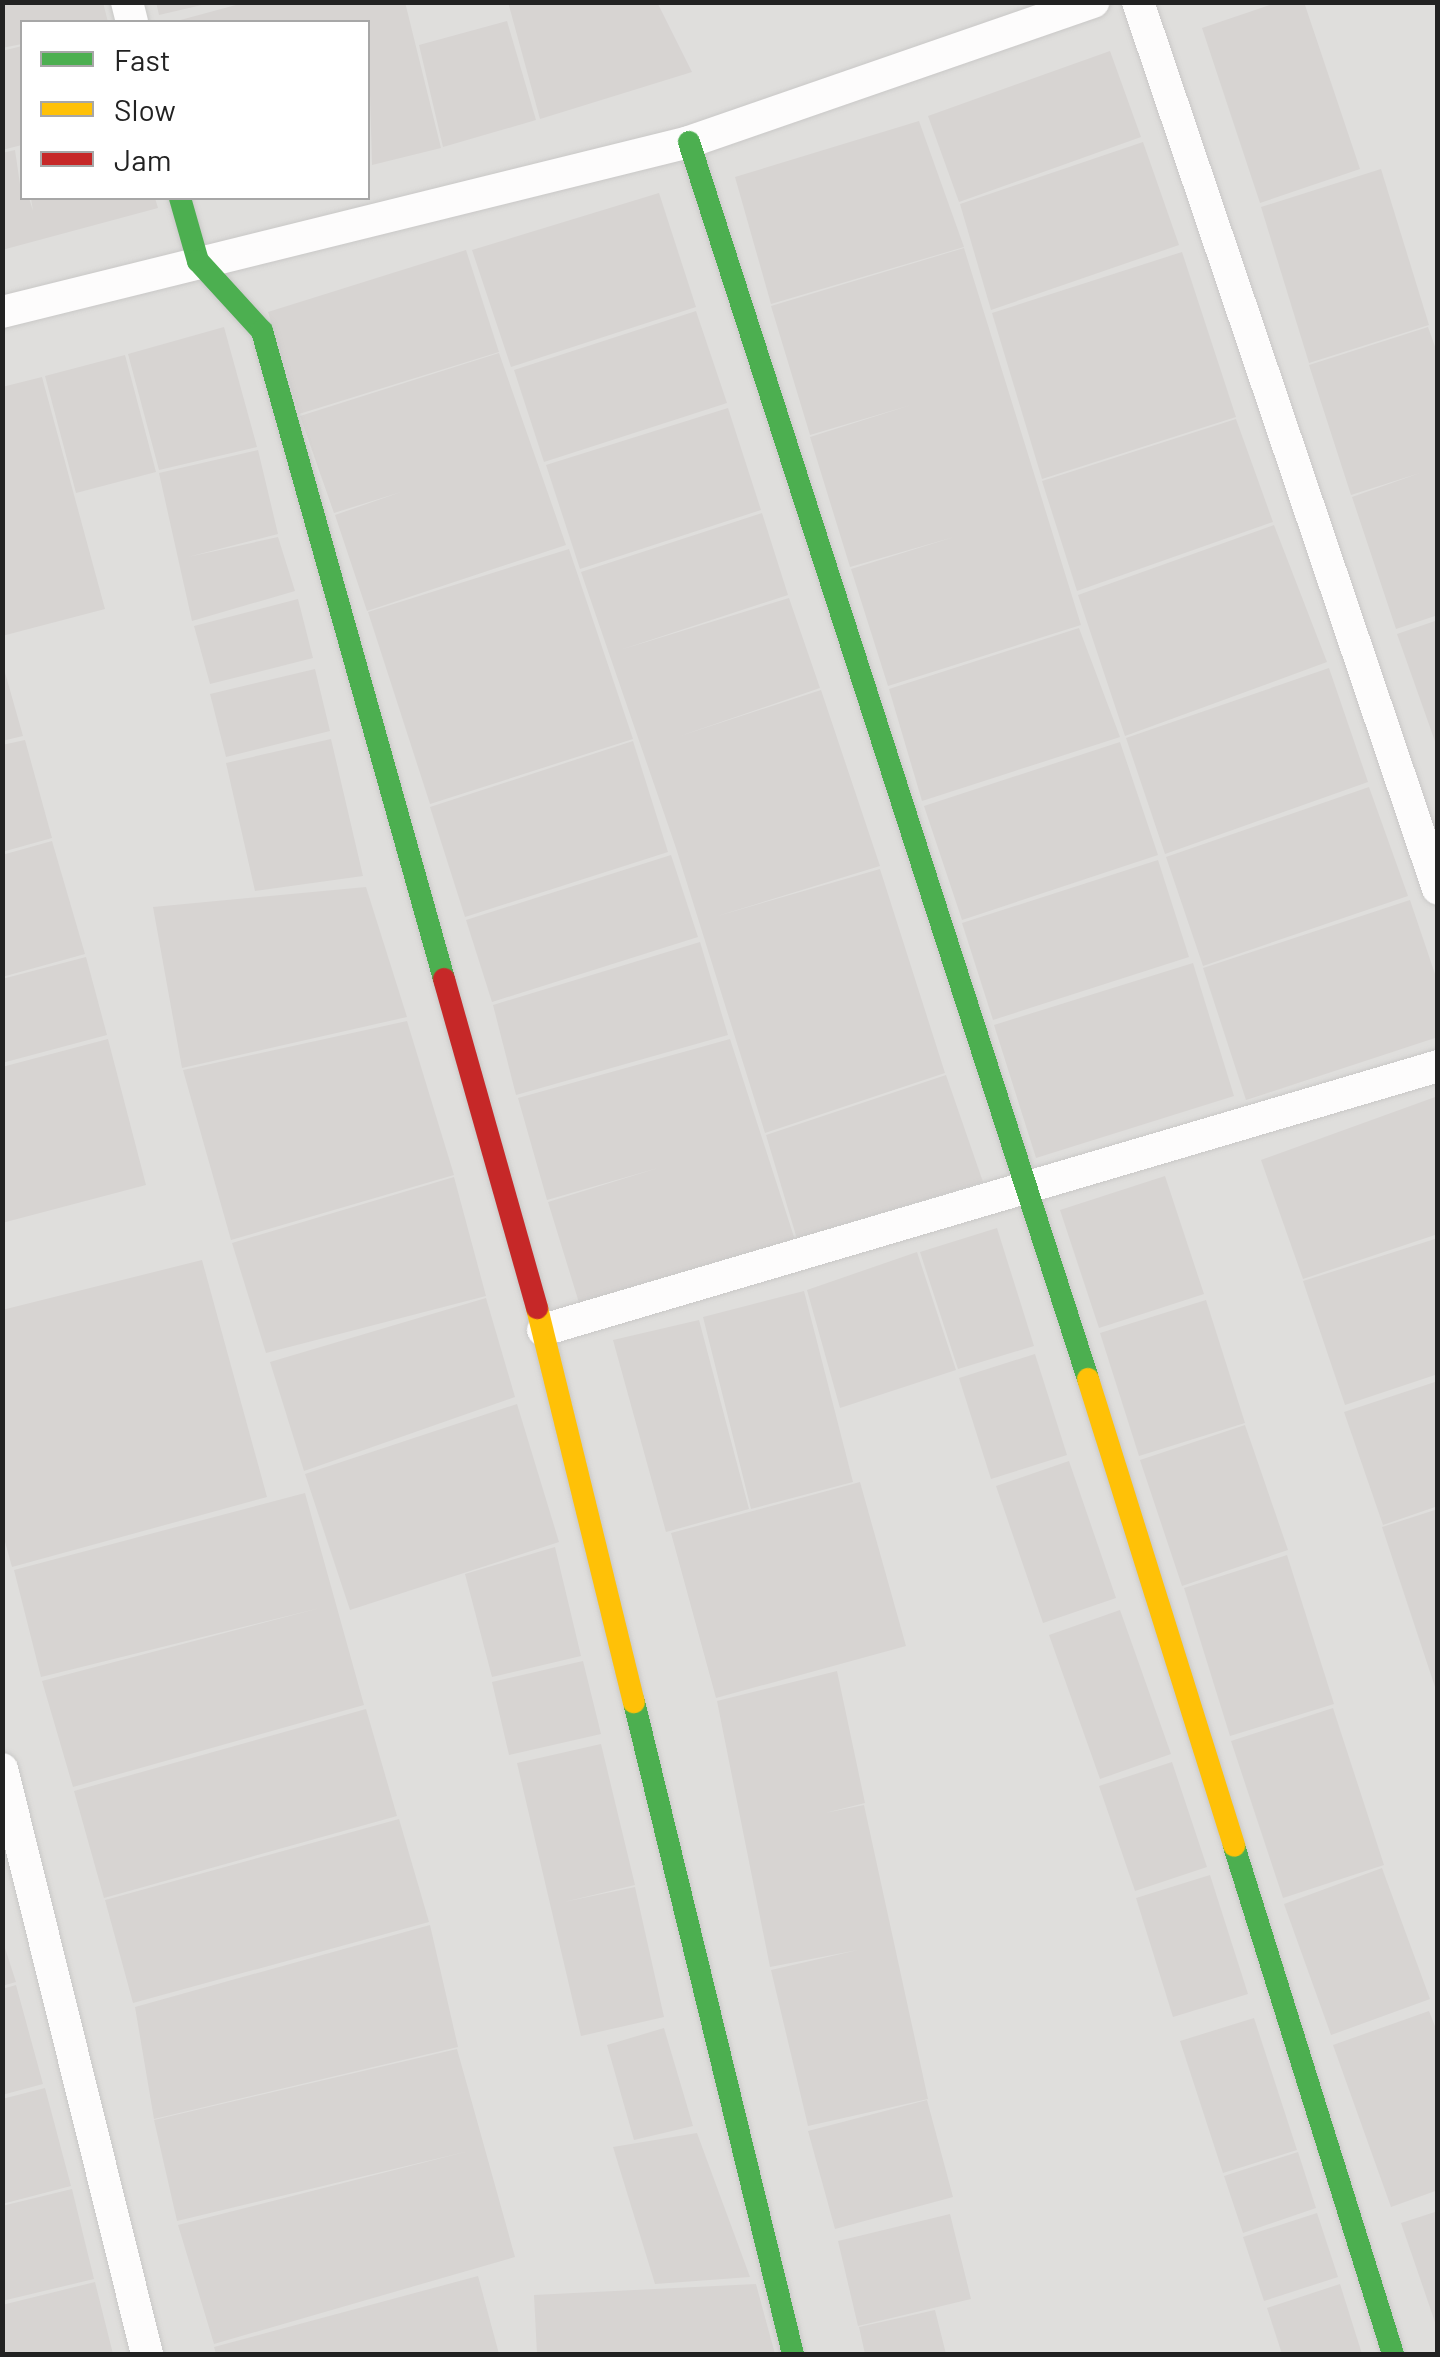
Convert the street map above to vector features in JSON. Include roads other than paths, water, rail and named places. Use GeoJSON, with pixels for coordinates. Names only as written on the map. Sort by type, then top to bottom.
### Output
{"type":"FeatureCollection","features":[{"type":"Feature","properties":{"kind":"street"},"geometry":{"type":"LineString","coordinates":[[2,312],[689,142],[1094,2]]}},
{"type":"Feature","properties":{"kind":"street"},"geometry":{"type":"LineString","coordinates":[[1138,2],[1438,889]]}},
{"type":"Feature","properties":{"kind":"street"},"geometry":{"type":"LineString","coordinates":[[689,142],[1029,1190],[1393,2354]]}},
{"type":"Feature","properties":{"kind":"street"},"geometry":{"type":"LineString","coordinates":[[181,200],[198,261],[262,331],[543,1330],[792,2354]]}},
{"type":"Feature","properties":{"kind":"street"},"geometry":{"type":"LineString","coordinates":[[543,1330],[1029,1190],[1438,1066]]}},
{"type":"Feature","properties":{"kind":"street"},"geometry":{"type":"LineString","coordinates":[[2,1770],[147,2354]]}}]}
